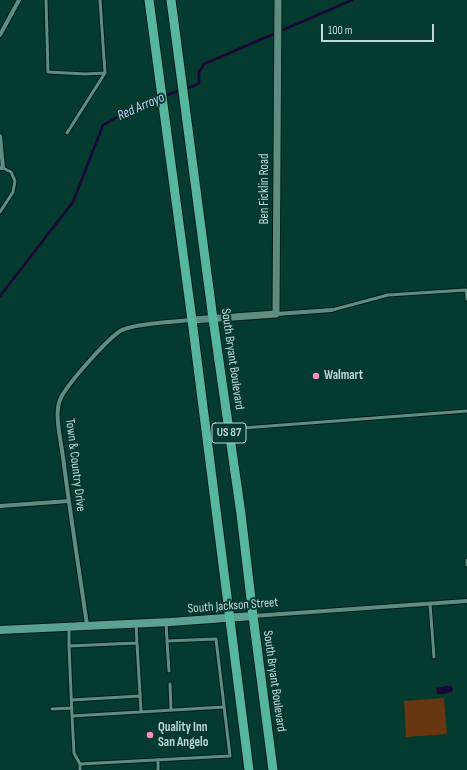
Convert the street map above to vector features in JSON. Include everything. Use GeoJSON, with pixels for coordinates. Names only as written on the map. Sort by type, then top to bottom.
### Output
{"type":"FeatureCollection","features":[{"type":"Feature","properties":{"kind":"main road","name":"US 87"},"geometry":{"type":"LineString","coordinates":[[149,0],[192,320],[249,770]]}},
{"type":"Feature","properties":{"kind":"main road","name":"South Bryant Boulevard"},"geometry":{"type":"LineString","coordinates":[[171,0],[213,319],[241,514],[273,770]]}},
{"type":"Feature","properties":{"kind":"main road","name":"South Jackson Street"},"geometry":{"type":"LineString","coordinates":[[0,630],[253,616]]}},
{"type":"Feature","properties":{"kind":"street"},"geometry":{"type":"LineString","coordinates":[[0,35],[19,0]]}},
{"type":"Feature","properties":{"kind":"street","name":"Ben Ficklin Road"},"geometry":{"type":"LineString","coordinates":[[276,314],[278,0]]}},
{"type":"Feature","properties":{"kind":"street"},"geometry":{"type":"LineString","coordinates":[[0,136],[2,168]]}},
{"type":"Feature","properties":{"kind":"street"},"geometry":{"type":"LineString","coordinates":[[192,320],[332,310]]}},
{"type":"Feature","properties":{"kind":"street","name":"Town & Country Drive"},"geometry":{"type":"LineString","coordinates":[[87,625],[58,417],[60,400],[68,386],[108,341],[122,330],[135,326],[192,320]]}},
{"type":"Feature","properties":{"kind":"street"},"geometry":{"type":"LineString","coordinates":[[0,506],[69,501]]}},
{"type":"Feature","properties":{"kind":"street","name":"South Jackson Street"},"geometry":{"type":"LineString","coordinates":[[253,616],[467,601]]}},
{"type":"Feature","properties":{"kind":"lane"},"geometry":{"type":"LineString","coordinates":[[46,0],[48,72],[86,74],[105,73]]}},
{"type":"Feature","properties":{"kind":"lane"},"geometry":{"type":"LineString","coordinates":[[67,133],[105,73],[100,0]]}},
{"type":"Feature","properties":{"kind":"lane"},"geometry":{"type":"LineString","coordinates":[[0,212],[13,192],[15,181],[11,172],[2,168]]}},
{"type":"Feature","properties":{"kind":"lane"},"geometry":{"type":"LineString","coordinates":[[332,310],[388,295],[466,290],[467,300]]}},
{"type":"Feature","properties":{"kind":"lane"},"geometry":{"type":"LineString","coordinates":[[229,429],[467,411]]}},
{"type":"Feature","properties":{"kind":"lane"},"geometry":{"type":"LineString","coordinates":[[467,560],[467,565]]}},
{"type":"Feature","properties":{"kind":"lane"},"geometry":{"type":"LineString","coordinates":[[430,604],[434,657]]}},
{"type":"Feature","properties":{"kind":"lane"},"geometry":{"type":"LineString","coordinates":[[166,622],[169,671]]}},
{"type":"Feature","properties":{"kind":"lane"},"geometry":{"type":"LineString","coordinates":[[136,623],[141,712]]}},
{"type":"Feature","properties":{"kind":"lane"},"geometry":{"type":"LineString","coordinates":[[68,626],[74,753],[80,764],[80,770]]}},
{"type":"Feature","properties":{"kind":"lane"},"geometry":{"type":"LineString","coordinates":[[80,764],[230,756],[216,639],[167,642]]}},
{"type":"Feature","properties":{"kind":"lane"},"geometry":{"type":"LineString","coordinates":[[69,646],[136,643]]}},
{"type":"Feature","properties":{"kind":"lane"},"geometry":{"type":"LineString","coordinates":[[170,684],[172,710]]}},
{"type":"Feature","properties":{"kind":"lane"},"geometry":{"type":"LineString","coordinates":[[72,700],[140,696]]}},
{"type":"Feature","properties":{"kind":"lane"},"geometry":{"type":"LineString","coordinates":[[72,716],[224,707]]}},
{"type":"Feature","properties":{"kind":"lane"},"geometry":{"type":"LineString","coordinates":[[52,709],[72,708]]}},
{"type":"Feature","properties":{"kind":"lane"},"geometry":{"type":"LineString","coordinates":[[158,760],[158,770]]}},
{"type":"Feature","properties":{"kind":"shaded area"},"geometry":{"type":"Polygon","coordinates":[[[452,686],[453,691],[445,694],[437,694],[436,688],[452,686]]]}},
{"type":"Feature","properties":{"kind":"shaded area"},"geometry":{"type":"Polygon","coordinates":[[[444,698],[447,734],[406,737],[404,701],[444,698]]]}},
{"type":"Feature","properties":{"kind":"waterway","name":"Red Arroyo"},"geometry":{"type":"LineString","coordinates":[[0,296],[73,202],[103,125],[141,104],[196,85],[199,83],[199,72],[204,64],[352,0]]}},
{"type":"Feature","properties":{"kind":"place","name":"Walmart"},"geometry":{"type":"Point","coordinates":[316,376]}},
{"type":"Feature","properties":{"kind":"place","name":"Quality Inn San Angelo"},"geometry":{"type":"Point","coordinates":[150,735]}}]}
